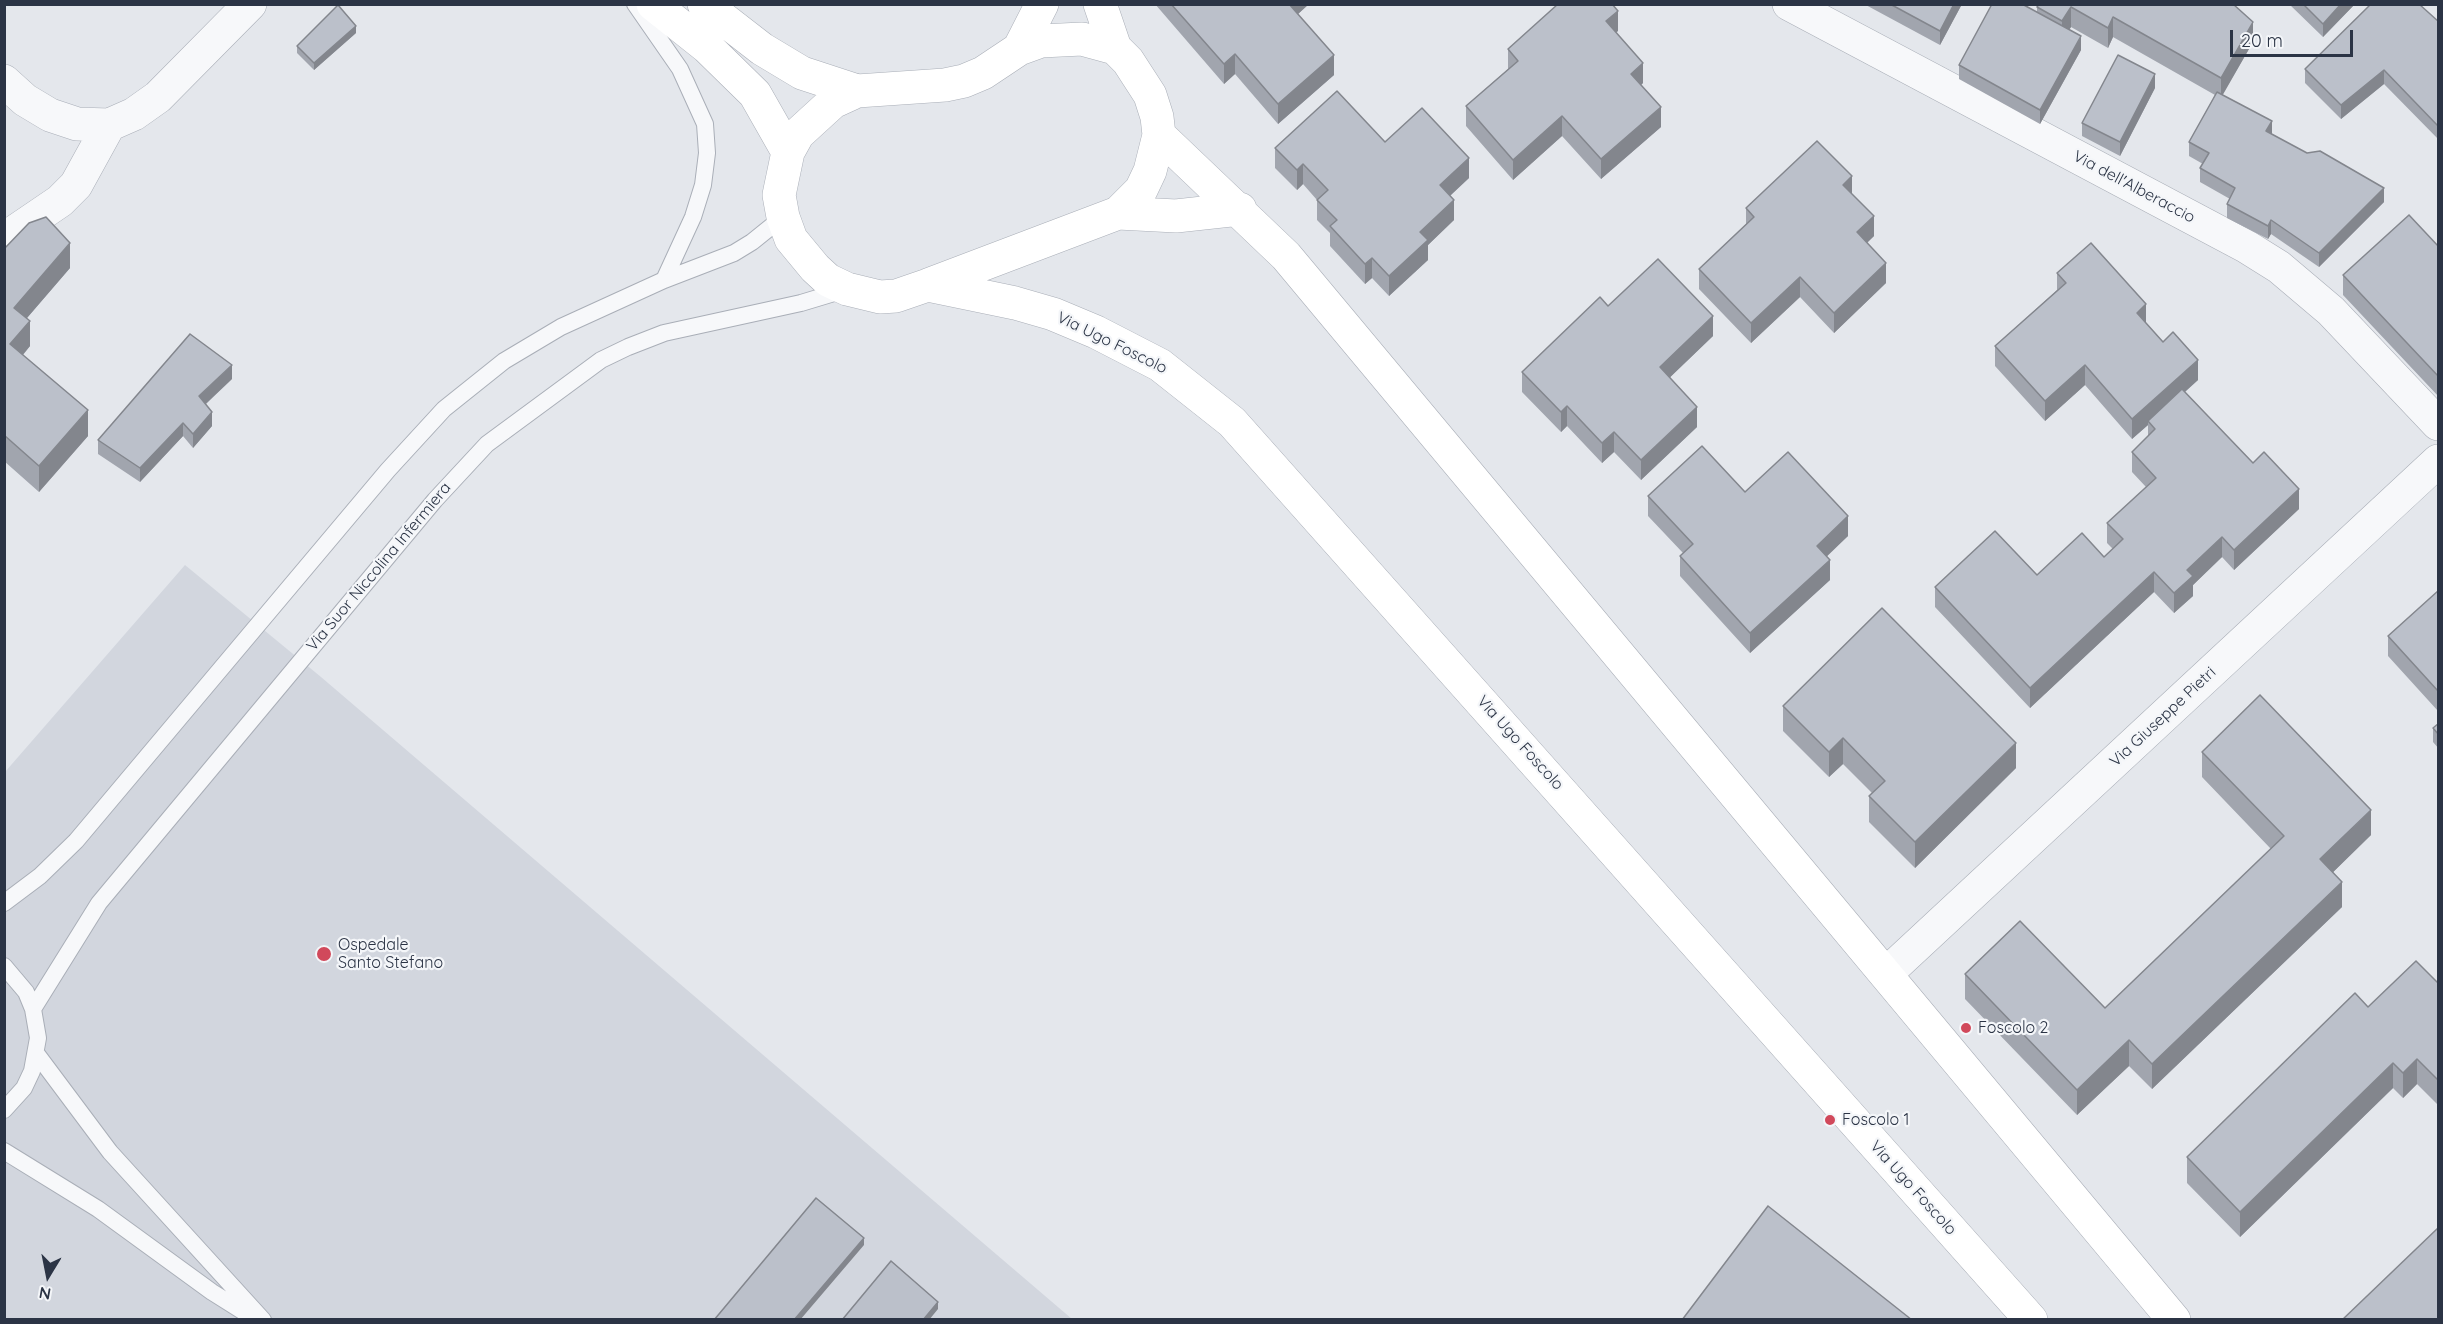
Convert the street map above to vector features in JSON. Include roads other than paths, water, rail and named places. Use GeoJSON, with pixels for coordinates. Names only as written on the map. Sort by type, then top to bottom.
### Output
{"type":"FeatureCollection","features":[{"type":"Feature","properties":{"kind":"street"},"geometry":{"type":"LineString","coordinates":[[4,81],[25,100],[50,115],[77,124],[109,125],[134,114],[158,97],[250,4]]}},
{"type":"Feature","properties":{"kind":"street"},"geometry":{"type":"LineString","coordinates":[[653,4],[707,47],[754,94],[788,152]]}},
{"type":"Feature","properties":{"kind":"street"},"geometry":{"type":"LineString","coordinates":[[704,4],[762,49],[802,73],[857,91]]}},
{"type":"Feature","properties":{"kind":"street"},"geometry":{"type":"LineString","coordinates":[[1019,49],[1042,4]]}},
{"type":"Feature","properties":{"kind":"street"},"geometry":{"type":"LineString","coordinates":[[1100,4],[1115,48]]}},
{"type":"Feature","properties":{"kind":"street","name":"Via dell'Alberaccio"},"geometry":{"type":"LineString","coordinates":[[1789,4],[2247,247],[2279,267],[2331,311],[2439,424]]}},
{"type":"Feature","properties":{"kind":"street"},"geometry":{"type":"LineString","coordinates":[[1118,213],[1141,190],[1150,171],[1159,135],[1157,117],[1146,87],[1128,61],[1115,48],[1098,42],[1061,38],[1019,49],[982,73],[964,81],[945,85],[857,91],[833,102],[798,134],[788,152],[779,195],[783,217],[791,239],[802,254],[828,280],[847,289],[880,297],[896,296],[928,285],[1118,213],[1176,216],[1239,209]]}},
{"type":"Feature","properties":{"kind":"street"},"geometry":{"type":"LineString","coordinates":[[4,239],[60,201],[75,185],[109,125]]}},
{"type":"Feature","properties":{"kind":"street"},"geometry":{"type":"LineString","coordinates":[[1159,135],[1286,256],[1887,973],[2174,1320]]}},
{"type":"Feature","properties":{"kind":"street","name":"Via Ugo Foscolo"},"geometry":{"type":"LineString","coordinates":[[928,285],[1053,314],[1096,332],[1160,365],[1232,422],[2031,1320]]}},
{"type":"Feature","properties":{"kind":"street","name":"Via Giuseppe Pietri"},"geometry":{"type":"LineString","coordinates":[[1887,973],[2439,461]]}},
{"type":"Feature","properties":{"kind":"lane"},"geometry":{"type":"LineString","coordinates":[[635,4],[680,69],[705,124],[707,153],[703,185],[693,217],[664,280]]}},
{"type":"Feature","properties":{"kind":"lane"},"geometry":{"type":"LineString","coordinates":[[4,903],[40,876],[76,841],[388,470],[444,409],[504,361],[561,327],[664,280],[734,253],[753,242],[783,217]]}},
{"type":"Feature","properties":{"kind":"lane","name":"Via Suor Niccolina Infermiera"},"geometry":{"type":"LineString","coordinates":[[33,1009],[99,903],[435,500],[487,444],[601,360],[628,347],[664,333],[801,303],[847,289]]}},
{"type":"Feature","properties":{"kind":"lane"},"geometry":{"type":"LineString","coordinates":[[4,966],[26,992],[37,1023],[36,1053],[24,1088],[4,1110]]}},
{"type":"Feature","properties":{"kind":"lane"},"geometry":{"type":"LineString","coordinates":[[36,1053],[110,1152],[263,1320]]}},
{"type":"Feature","properties":{"kind":"lane"},"geometry":{"type":"LineString","coordinates":[[4,1151],[72,1191],[212,1292],[255,1320]]}},
{"type":"Feature","properties":{"kind":"place","name":"Ospedale Santo Stefano"},"geometry":{"type":"Point","coordinates":[324,954]}},
{"type":"Feature","properties":{"kind":"place","name":"Foscolo 2"},"geometry":{"type":"Point","coordinates":[1966,1028]}},
{"type":"Feature","properties":{"kind":"place","name":"Foscolo 1"},"geometry":{"type":"Point","coordinates":[1830,1120]}}]}
